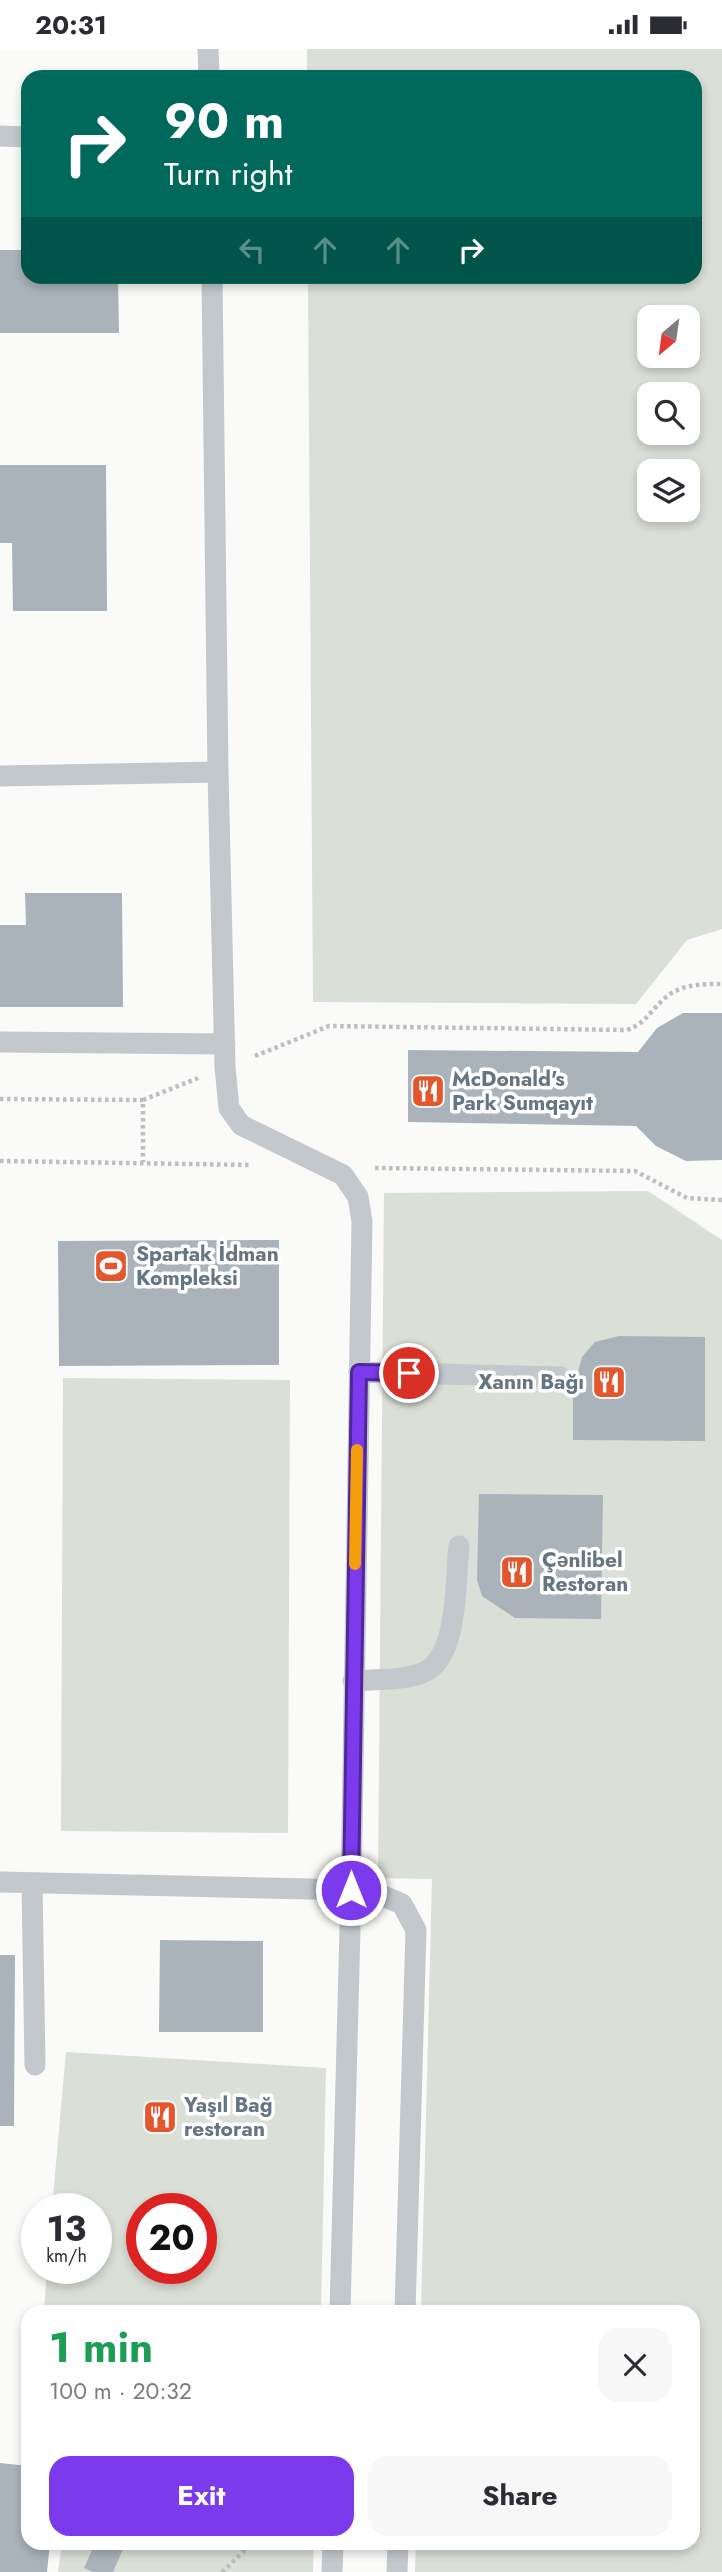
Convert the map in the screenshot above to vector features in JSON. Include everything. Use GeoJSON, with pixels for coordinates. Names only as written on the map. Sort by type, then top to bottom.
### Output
{"type":"FeatureCollection","features":[{"type":"Feature","properties":{"kind":"lane"},"geometry":{"type":"LineString","coordinates":[[208,49],[209,70]]}},
{"type":"Feature","properties":{"kind":"lane"},"geometry":{"type":"LineString","coordinates":[[0,136],[21,137]]}},
{"type":"Feature","properties":{"kind":"lane"},"geometry":{"type":"LineString","coordinates":[[212,284],[218,772],[225,1067],[229,1108],[241,1125],[343,1175],[358,1197],[362,1221],[351,1890],[340,2305]]}},
{"type":"Feature","properties":{"kind":"lane"},"geometry":{"type":"LineString","coordinates":[[0,776],[218,772]]}},
{"type":"Feature","properties":{"kind":"lane"},"geometry":{"type":"LineString","coordinates":[[0,1042],[225,1044]]}},
{"type":"Feature","properties":{"kind":"lane"},"geometry":{"type":"LineString","coordinates":[[359,1372],[561,1377]]}},
{"type":"Feature","properties":{"kind":"lane"},"geometry":{"type":"LineString","coordinates":[[353,1681],[422,1673],[438,1663],[449,1645],[459,1546]]}},
{"type":"Feature","properties":{"kind":"lane"},"geometry":{"type":"LineString","coordinates":[[0,1882],[351,1890],[381,1895],[402,1904],[416,1930],[405,2305]]}},
{"type":"Feature","properties":{"kind":"lane"},"geometry":{"type":"LineString","coordinates":[[32,1883],[34,2066]]}},
{"type":"Feature","properties":{"kind":"lane"},"geometry":{"type":"LineString","coordinates":[[332,2572],[333,2550]]}},
{"type":"Feature","properties":{"kind":"lane"},"geometry":{"type":"LineString","coordinates":[[397,2572],[398,2550]]}},
{"type":"Feature","properties":{"kind":"path"},"geometry":{"type":"LineString","coordinates":[[0,1099],[143,1100],[329,1026],[628,1030],[639,1026],[666,997],[682,988],[722,984]]}},
{"type":"Feature","properties":{"kind":"path"},"geometry":{"type":"LineString","coordinates":[[0,1161],[143,1162],[143,1100]]}},
{"type":"Feature","properties":{"kind":"path"},"geometry":{"type":"LineString","coordinates":[[383,1168],[635,1171],[687,1198],[722,1201]]}},
{"type":"Feature","properties":{"kind":"path"},"geometry":{"type":"LineString","coordinates":[[222,2572],[246,2550]]}},
{"type":"Feature","properties":{"kind":"shaded area"},"geometry":{"type":"Polygon","coordinates":[[[307,49],[722,49],[722,929],[687,940],[636,1004],[313,1002],[308,284],[702,284],[702,70],[307,70],[307,49]]]}},
{"type":"Feature","properties":{"kind":"shaded area"},"geometry":{"type":"Polygon","coordinates":[[[648,1191],[722,1240],[722,2572],[415,2572],[416,2550],[700,2550],[700,2305],[421,2305],[432,1879],[378,1878],[384,1193],[648,1191]]]}},
{"type":"Feature","properties":{"kind":"shaded area"},"geometry":{"type":"Polygon","coordinates":[[[63,1378],[290,1380],[288,1833],[61,1831],[63,1378]]]}},
{"type":"Feature","properties":{"kind":"shaded area"},"geometry":{"type":"Polygon","coordinates":[[[66,2052],[326,2068],[321,2305],[44,2305],[46,2284],[112,2284],[112,2193],[53,2193],[66,2052]]]}},
{"type":"Feature","properties":{"kind":"shaded area"},"geometry":{"type":"Polygon","coordinates":[[[61,2550],[314,2550],[313,2572],[58,2572],[61,2550]]]}},
{"type":"Feature","properties":{"kind":"building"},"geometry":{"type":"Polygon","coordinates":[[[0,250],[21,250],[21,284],[118,284],[119,333],[0,333],[0,250]]]}},
{"type":"Feature","properties":{"kind":"building"},"geometry":{"type":"Polygon","coordinates":[[[0,465],[106,465],[107,611],[13,611],[12,543],[0,543],[0,465]]]}},
{"type":"Feature","properties":{"kind":"building"},"geometry":{"type":"Polygon","coordinates":[[[25,893],[122,893],[123,1007],[0,1007],[0,925],[26,925],[25,893]]]}},
{"type":"Feature","properties":{"kind":"building"},"geometry":{"type":"Polygon","coordinates":[[[683,1013],[722,1013],[722,1160],[686,1161],[656,1146],[636,1126],[408,1122],[408,1050],[638,1052],[657,1028],[683,1013]]]}},
{"type":"Feature","properties":{"kind":"building"},"geometry":{"type":"Polygon","coordinates":[[[279,1240],[279,1365],[59,1366],[58,1241],[279,1240]]]}},
{"type":"Feature","properties":{"kind":"building"},"geometry":{"type":"Polygon","coordinates":[[[619,1336],[705,1337],[705,1441],[573,1440],[573,1390],[582,1357],[595,1342],[619,1336]]]}},
{"type":"Feature","properties":{"kind":"building"},"geometry":{"type":"Polygon","coordinates":[[[479,1494],[603,1495],[601,1619],[515,1618],[482,1596],[477,1580],[479,1494]]]}},
{"type":"Feature","properties":{"kind":"building"},"geometry":{"type":"Polygon","coordinates":[[[160,1940],[263,1941],[263,2032],[159,2032],[160,1940]]]}},
{"type":"Feature","properties":{"kind":"building"},"geometry":{"type":"Polygon","coordinates":[[[0,1955],[15,1955],[14,2126],[0,2126],[0,1955]]]}},
{"type":"Feature","properties":{"kind":"building"},"geometry":{"type":"Polygon","coordinates":[[[0,2463],[21,2465],[21,2550],[49,2550],[47,2572],[0,2572],[0,2463]]]}},
{"type":"Feature","properties":{"kind":"building"},"geometry":{"type":"Polygon","coordinates":[[[92,2550],[123,2550],[113,2572],[93,2572],[84,2568],[92,2550]]]}},
{"type":"Feature","properties":{"kind":"slow traffic"},"geometry":{"type":"LineString","coordinates":[[355,1564],[357,1450]]}},
{"type":"Feature","properties":{"kind":"place","name":"McDonald's Park Sumqayıt"},"geometry":{"type":"Point","coordinates":[428,1091]}},
{"type":"Feature","properties":{"kind":"place","name":"Spartak İdman Kompleksi"},"geometry":{"type":"Point","coordinates":[111,1266]}},
{"type":"Feature","properties":{"kind":"place","name":"Xanın Bağı"},"geometry":{"type":"Point","coordinates":[609,1382]}},
{"type":"Feature","properties":{"kind":"place","name":"Çənlibel Restoran"},"geometry":{"type":"Point","coordinates":[517,1572]}},
{"type":"Feature","properties":{"kind":"place","name":"Yaşıl Bağ restoran"},"geometry":{"type":"Point","coordinates":[160,2117]}},
{"type":"Feature","properties":{"kind":"route"},"geometry":{"type":"LineString","coordinates":[[351,1890],[359,1372],[409,1373]]}}]}
